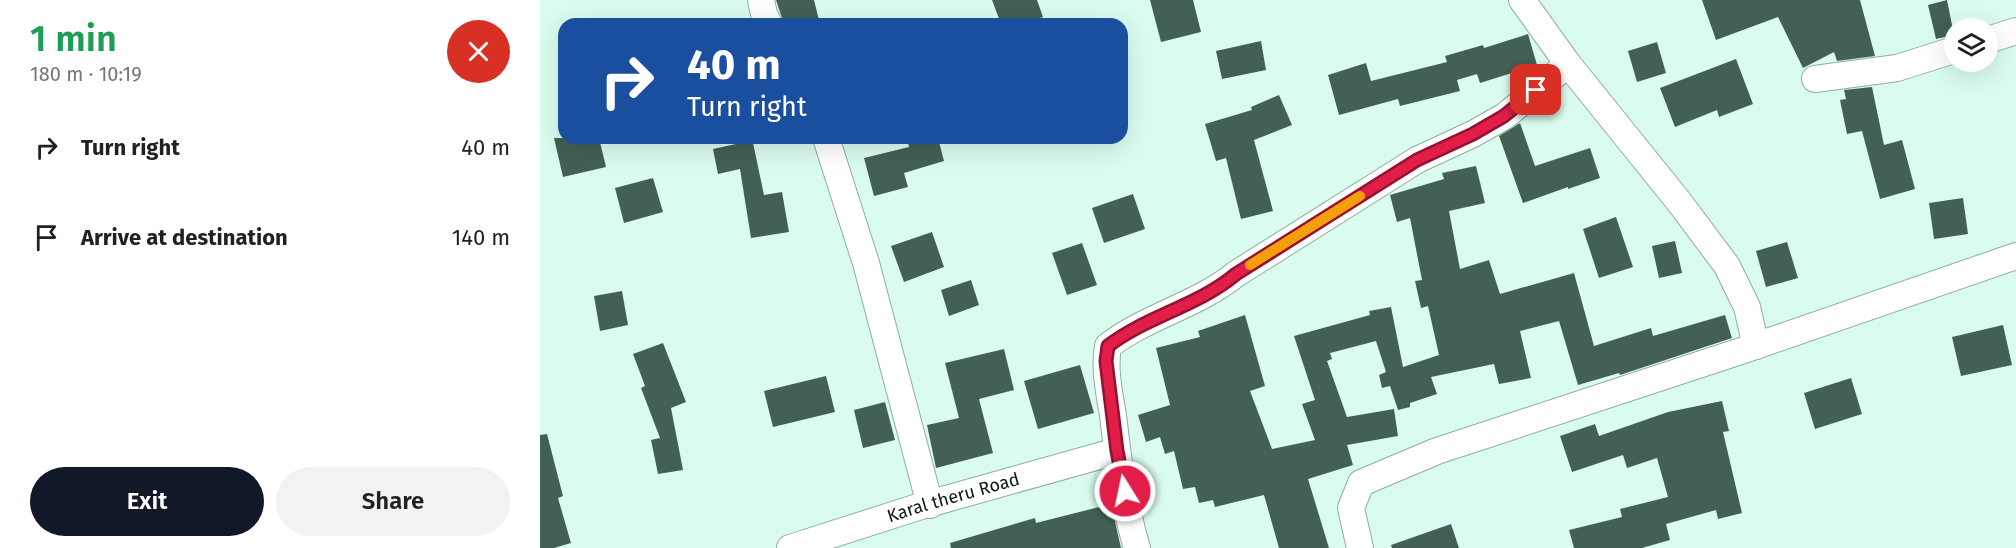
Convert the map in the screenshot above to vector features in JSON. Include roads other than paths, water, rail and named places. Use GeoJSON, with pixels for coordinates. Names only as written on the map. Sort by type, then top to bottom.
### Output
{"type":"FeatureCollection","features":[{"type":"Feature","properties":{"kind":"street"},"geometry":{"type":"LineString","coordinates":[[761,0],[766,18]]}},
{"type":"Feature","properties":{"kind":"street"},"geometry":{"type":"LineString","coordinates":[[1522,0],[1568,64],[1680,203],[1727,266],[1747,307],[1756,346]]}},
{"type":"Feature","properties":{"kind":"street"},"geometry":{"type":"LineString","coordinates":[[1998,37],[2016,31]]}},
{"type":"Feature","properties":{"kind":"street"},"geometry":{"type":"LineString","coordinates":[[1815,79],[1897,68],[1944,53]]}},
{"type":"Feature","properties":{"kind":"street"},"geometry":{"type":"LineString","coordinates":[[1137,548],[1117,451],[1106,361],[1108,346],[1122,335],[1218,288],[1236,274],[1417,160],[1473,134],[1504,116],[1568,64]]}},
{"type":"Feature","properties":{"kind":"street"},"geometry":{"type":"LineString","coordinates":[[828,144],[866,263],[930,505]]}},
{"type":"Feature","properties":{"kind":"street"},"geometry":{"type":"LineString","coordinates":[[1360,548],[1351,507],[1361,483],[1437,451],[1756,346],[2016,256]]}},
{"type":"Feature","properties":{"kind":"street","name":"Karal theru Road"},"geometry":{"type":"LineString","coordinates":[[790,548],[921,506],[1117,451]]}}]}
